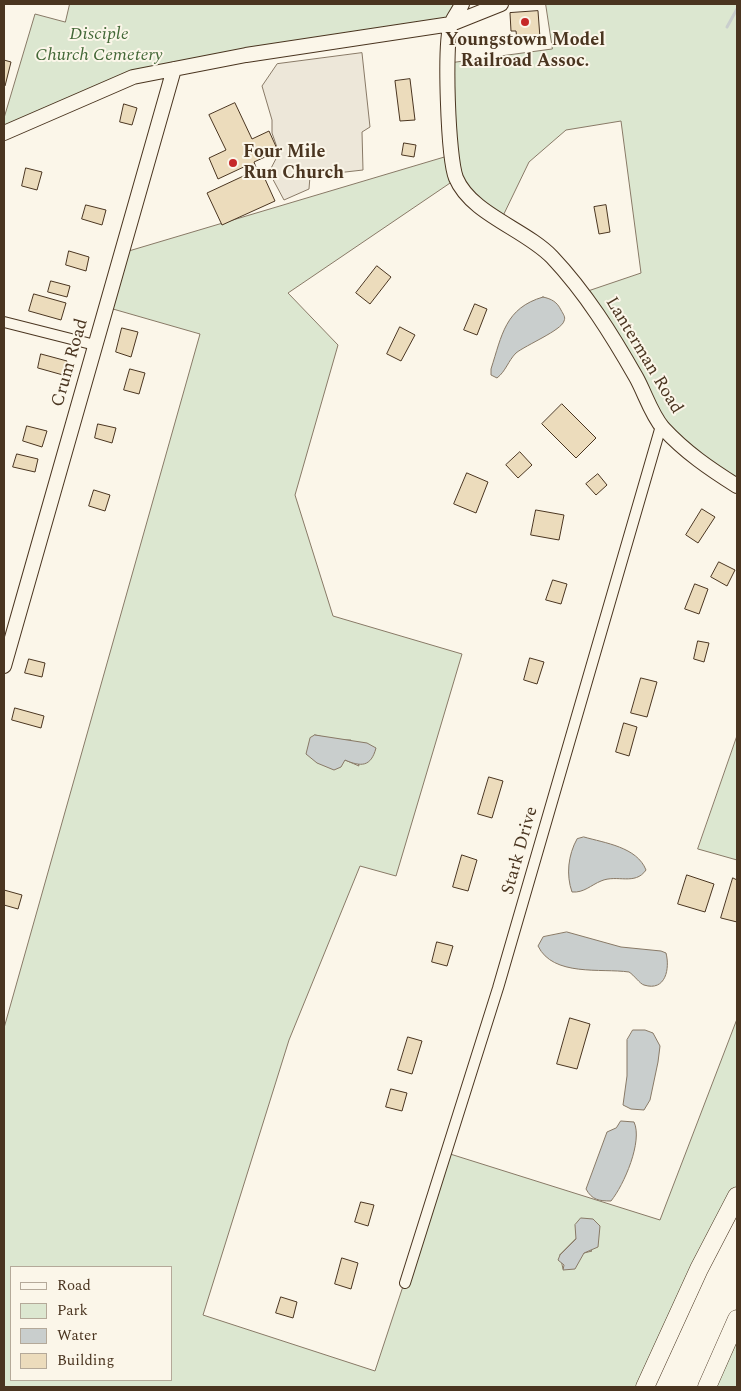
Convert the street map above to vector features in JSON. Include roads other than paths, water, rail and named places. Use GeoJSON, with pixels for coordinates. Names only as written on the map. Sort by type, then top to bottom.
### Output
{"type":"FeatureCollection","features":[{"type":"Feature","properties":{"kind":"highway"},"geometry":{"type":"LineString","coordinates":[[645,1387],[698,1270],[737,1196]]}},
{"type":"Feature","properties":{"kind":"highway"},"geometry":{"type":"LineString","coordinates":[[707,1387],[737,1319]]}},
{"type":"Feature","properties":{"kind":"street","name":"Lanterman Road"},"geometry":{"type":"LineString","coordinates":[[462,4],[451,24],[449,131],[456,179],[481,207],[532,239],[562,268],[608,328],[661,426],[704,465],[737,486]]}},
{"type":"Feature","properties":{"kind":"street"},"geometry":{"type":"LineString","coordinates":[[4,133],[112,84],[133,77],[246,55],[451,24],[501,4]]}},
{"type":"Feature","properties":{"kind":"street","name":"Crum Road"},"geometry":{"type":"LineString","coordinates":[[4,666],[174,69]]}},
{"type":"Feature","properties":{"kind":"street"},"geometry":{"type":"LineString","coordinates":[[4,322],[95,345]]}},
{"type":"Feature","properties":{"kind":"street","name":"Stark Drive"},"geometry":{"type":"LineString","coordinates":[[404,1283],[498,988],[661,426]]}},
{"type":"Feature","properties":{"kind":"water"},"geometry":{"type":"Polygon","coordinates":[[[543,297],[554,301],[559,307],[565,318],[562,325],[516,353],[497,378],[491,375],[498,345],[507,324],[520,308],[543,297]]]}},
{"type":"Feature","properties":{"kind":"water"},"geometry":{"type":"Polygon","coordinates":[[[315,735],[367,743],[376,748],[371,759],[365,764],[356,764],[345,760],[341,767],[334,770],[317,763],[306,754],[310,738],[315,735]]]}},
{"type":"Feature","properties":{"kind":"water"},"geometry":{"type":"Polygon","coordinates":[[[584,837],[628,851],[642,862],[646,870],[642,875],[631,879],[607,879],[584,890],[572,892],[569,879],[570,858],[577,839],[584,837]]]}},
{"type":"Feature","properties":{"kind":"water"},"geometry":{"type":"Polygon","coordinates":[[[567,932],[621,947],[666,953],[667,972],[665,977],[662,982],[651,986],[642,984],[629,972],[579,969],[555,963],[545,956],[538,946],[543,937],[567,932]]]}},
{"type":"Feature","properties":{"kind":"water"},"geometry":{"type":"Polygon","coordinates":[[[633,1030],[645,1030],[653,1033],[660,1046],[650,1100],[644,1110],[631,1109],[623,1105],[627,1076],[627,1040],[633,1030]]]}},
{"type":"Feature","properties":{"kind":"water"},"geometry":{"type":"Polygon","coordinates":[[[621,1121],[634,1122],[636,1130],[631,1163],[611,1201],[599,1200],[593,1198],[586,1189],[607,1132],[616,1128],[621,1121]]]}},
{"type":"Feature","properties":{"kind":"water"},"geometry":{"type":"Polygon","coordinates":[[[581,1218],[593,1219],[600,1226],[598,1247],[584,1253],[575,1269],[563,1270],[564,1265],[558,1260],[560,1255],[576,1239],[575,1225],[581,1218]]]}},
{"type":"Feature","properties":{"kind":"waterway"},"geometry":{"type":"LineString","coordinates":[[727,27],[737,9]]}},
{"type":"Feature","properties":{"kind":"place","name":"Youngstown Model Railroad Assoc."},"geometry":{"type":"Point","coordinates":[525,22]}},
{"type":"Feature","properties":{"kind":"place","name":"Four Mile Run Church"},"geometry":{"type":"Point","coordinates":[233,163]}},
{"type":"Feature","properties":{"kind":"park label","name":"Disciple Church Cemetery"},"geometry":{"type":"Point","coordinates":[99,45]}}]}
